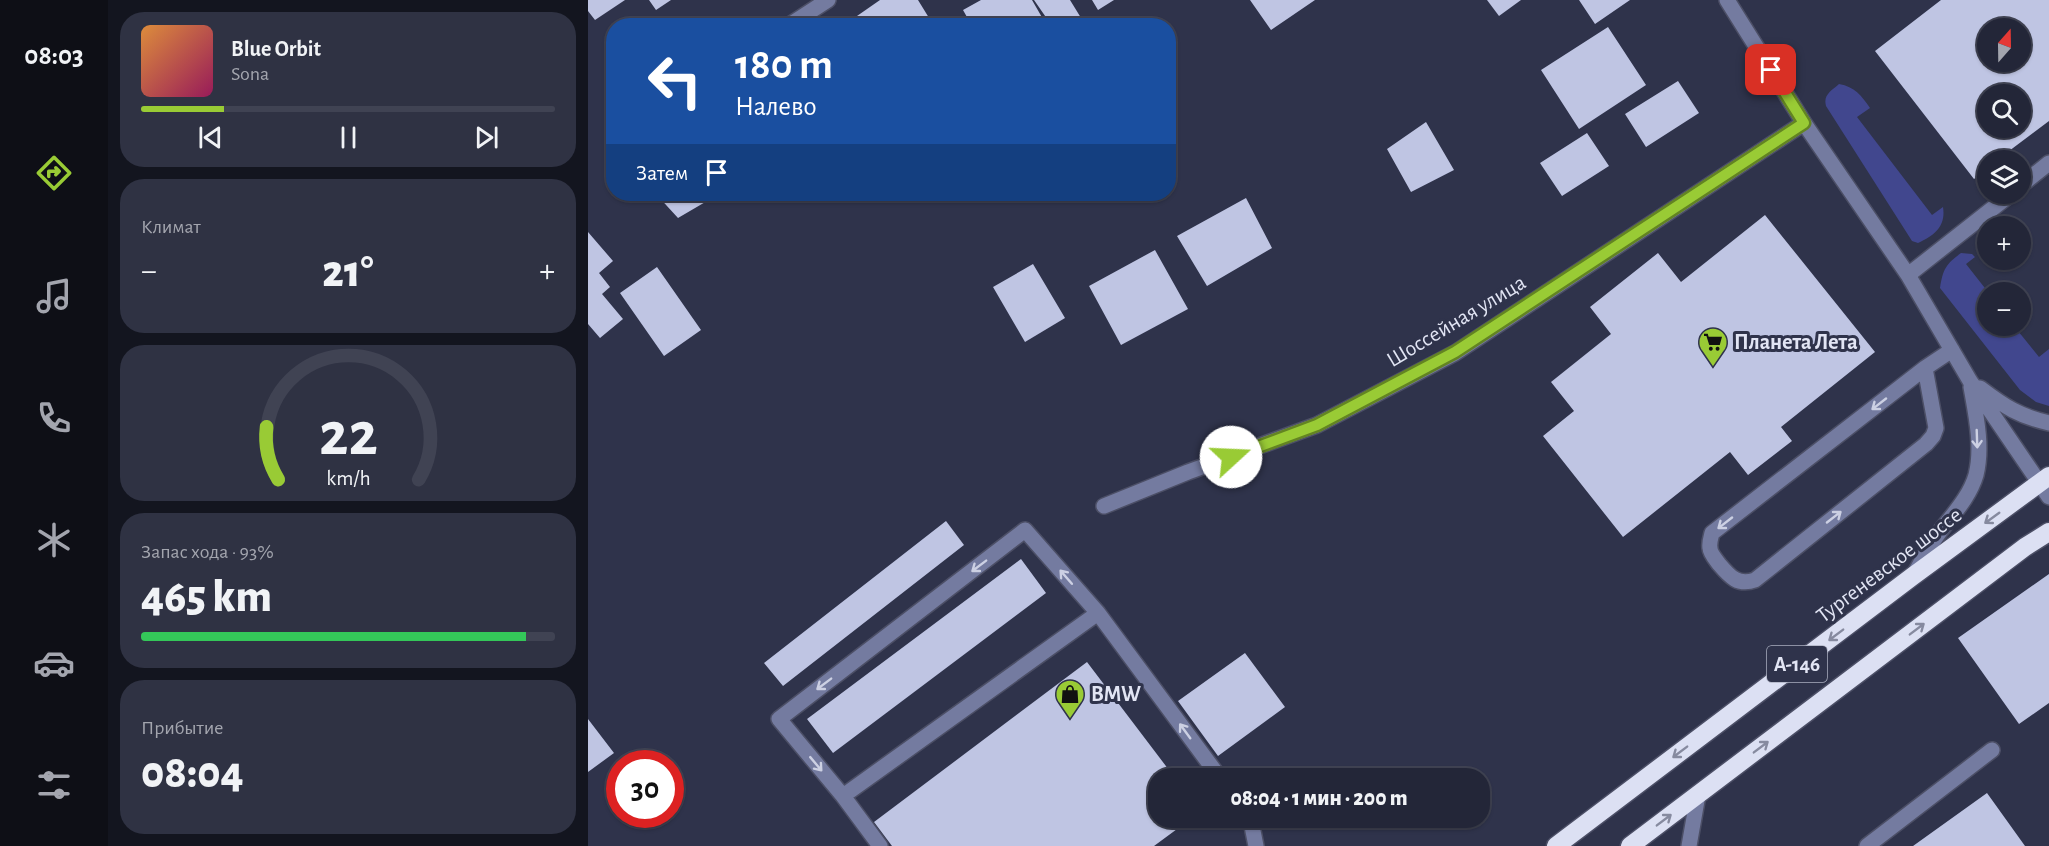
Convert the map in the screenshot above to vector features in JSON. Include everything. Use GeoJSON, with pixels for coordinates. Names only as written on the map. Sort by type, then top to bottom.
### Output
{"type":"FeatureCollection","features":[{"type":"Feature","properties":{"kind":"highway","name":"Тургеневское шоссе"},"geometry":{"type":"LineString","coordinates":[[1556,846],[1913,576],[2046,485]]}},
{"type":"Feature","properties":{"kind":"highway","name":"А-146"},"geometry":{"type":"LineString","coordinates":[[1630,846],[2049,531]]}},
{"type":"Feature","properties":{"kind":"street"},"geometry":{"type":"LineString","coordinates":[[800,18],[828,0]]}},
{"type":"Feature","properties":{"kind":"street"},"geometry":{"type":"LineString","coordinates":[[1727,0],[1804,123],[1908,275],[1970,381],[2046,485]]}},
{"type":"Feature","properties":{"kind":"street","name":"Шоссейная улица"},"geometry":{"type":"LineString","coordinates":[[1104,506],[1188,472],[1317,425],[1455,352],[1804,123]]}},
{"type":"Feature","properties":{"kind":"street"},"geometry":{"type":"LineString","coordinates":[[2031,177],[2049,163]]}},
{"type":"Feature","properties":{"kind":"street"},"geometry":{"type":"LineString","coordinates":[[1908,275],[1998,204]]}},
{"type":"Feature","properties":{"kind":"street"},"geometry":{"type":"LineString","coordinates":[[1925,368],[1936,428],[1934,436],[1755,580],[1738,582],[1729,576],[1710,549],[1712,533],[1925,368],[1952,350]]}},
{"type":"Feature","properties":{"kind":"street"},"geometry":{"type":"LineString","coordinates":[[1970,381],[2008,409],[2049,423]]}},
{"type":"Feature","properties":{"kind":"street"},"geometry":{"type":"LineString","coordinates":[[1913,576],[1936,537],[1965,500],[1976,474],[1977,423],[1970,381]]}},
{"type":"Feature","properties":{"kind":"street"},"geometry":{"type":"LineString","coordinates":[[880,846],[843,796],[779,719],[1025,530],[1098,613],[1213,768]]}},
{"type":"Feature","properties":{"kind":"street"},"geometry":{"type":"LineString","coordinates":[[843,796],[1098,613]]}},
{"type":"Feature","properties":{"kind":"street"},"geometry":{"type":"LineString","coordinates":[[1867,846],[1992,750]]}},
{"type":"Feature","properties":{"kind":"street"},"geometry":{"type":"LineString","coordinates":[[1689,846],[1698,795]]}},
{"type":"Feature","properties":{"kind":"street"},"geometry":{"type":"LineString","coordinates":[[1252,828],[1256,846]]}},
{"type":"Feature","properties":{"kind":"shaded area"},"geometry":{"type":"Polygon","coordinates":[[[1839,84],[1853,89],[1867,103],[1870,108],[1857,117],[1932,215],[1943,207],[1941,225],[1924,240],[1918,243],[1912,241],[1826,106],[1827,96],[1839,84]]]}},
{"type":"Feature","properties":{"kind":"shaded area"},"geometry":{"type":"Polygon","coordinates":[[[1961,253],[1972,254],[1975,257],[1966,264],[1980,282],[1977,282],[1977,335],[1940,288],[1942,276],[1952,260],[1961,253]]]}},
{"type":"Feature","properties":{"kind":"shaded area"},"geometry":{"type":"Polygon","coordinates":[[[1978,336],[2022,336],[2039,357],[2049,349],[2049,406],[2036,402],[2020,390],[1978,336]]]}},
{"type":"Feature","properties":{"kind":"building"},"geometry":{"type":"Polygon","coordinates":[[[588,0],[625,0],[595,20],[588,11],[588,0]]]}},
{"type":"Feature","properties":{"kind":"building"},"geometry":{"type":"Polygon","coordinates":[[[649,0],[671,0],[656,10],[649,0]]]}},
{"type":"Feature","properties":{"kind":"building"},"geometry":{"type":"Polygon","coordinates":[[[880,0],[918,0],[929,18],[858,18],[857,16],[880,0]]]}},
{"type":"Feature","properties":{"kind":"building"},"geometry":{"type":"Polygon","coordinates":[[[981,0],[1032,0],[1042,18],[968,18],[963,10],[981,0]]]}},
{"type":"Feature","properties":{"kind":"building"},"geometry":{"type":"Polygon","coordinates":[[[1034,0],[1070,0],[1081,18],[1046,18],[1034,0]]]}},
{"type":"Feature","properties":{"kind":"building"},"geometry":{"type":"Polygon","coordinates":[[[1092,0],[1114,0],[1098,10],[1092,0]]]}},
{"type":"Feature","properties":{"kind":"building"},"geometry":{"type":"Polygon","coordinates":[[[1250,0],[1315,0],[1271,30],[1250,0]]]}},
{"type":"Feature","properties":{"kind":"building"},"geometry":{"type":"Polygon","coordinates":[[[1487,0],[1521,0],[1499,16],[1487,0]]]}},
{"type":"Feature","properties":{"kind":"building"},"geometry":{"type":"Polygon","coordinates":[[[1579,0],[1630,0],[1595,24],[1579,0]]]}},
{"type":"Feature","properties":{"kind":"building"},"geometry":{"type":"Polygon","coordinates":[[[1941,0],[2049,0],[2049,121],[2031,134],[2031,84],[1977,84],[1977,138],[2026,138],[2010,150],[1977,150],[1977,177],[1974,179],[1875,51],[1941,0]]]}},
{"type":"Feature","properties":{"kind":"building"},"geometry":{"type":"Polygon","coordinates":[[[1608,27],[1646,85],[1579,129],[1541,70],[1608,27]]]}},
{"type":"Feature","properties":{"kind":"building"},"geometry":{"type":"Polygon","coordinates":[[[1678,81],[1699,113],[1646,147],[1625,114],[1678,81]]]}},
{"type":"Feature","properties":{"kind":"building"},"geometry":{"type":"Polygon","coordinates":[[[1426,122],[1454,170],[1411,192],[1387,149],[1426,122]]]}},
{"type":"Feature","properties":{"kind":"building"},"geometry":{"type":"Polygon","coordinates":[[[1587,133],[1609,166],[1562,196],[1540,163],[1587,133]]]}},
{"type":"Feature","properties":{"kind":"building"},"geometry":{"type":"Polygon","coordinates":[[[1246,198],[1272,248],[1207,286],[1177,236],[1246,198]]]}},
{"type":"Feature","properties":{"kind":"building"},"geometry":{"type":"Polygon","coordinates":[[[662,201],[707,201],[678,218],[662,201]]]}},
{"type":"Feature","properties":{"kind":"building","name":"Планета Лета"},"geometry":{"type":"Polygon","coordinates":[[[1765,215],[1875,352],[1781,427],[1792,441],[1748,475],[1730,452],[1623,537],[1543,436],[1574,411],[1551,382],[1611,334],[1590,307],[1658,253],[1681,282],[1765,215]]]}},
{"type":"Feature","properties":{"kind":"building"},"geometry":{"type":"Polygon","coordinates":[[[588,232],[613,261],[599,273],[610,287],[602,294],[623,319],[600,338],[588,324],[588,232]]]}},
{"type":"Feature","properties":{"kind":"building"},"geometry":{"type":"Polygon","coordinates":[[[1155,250],[1188,309],[1121,345],[1089,286],[1155,250]]]}},
{"type":"Feature","properties":{"kind":"building"},"geometry":{"type":"Polygon","coordinates":[[[1033,264],[1065,318],[1025,342],[993,287],[1033,264]]]}},
{"type":"Feature","properties":{"kind":"building"},"geometry":{"type":"Polygon","coordinates":[[[657,267],[701,330],[664,356],[620,293],[657,267]]]}},
{"type":"Feature","properties":{"kind":"building"},"geometry":{"type":"Polygon","coordinates":[[[946,521],[964,545],[783,686],[764,663],[946,521]]]}},
{"type":"Feature","properties":{"kind":"building"},"geometry":{"type":"Polygon","coordinates":[[[1021,559],[1046,593],[833,753],[807,719],[1021,559]]]}},
{"type":"Feature","properties":{"kind":"building"},"geometry":{"type":"Polygon","coordinates":[[[2049,574],[2049,703],[2019,724],[1958,638],[2049,574]]]}},
{"type":"Feature","properties":{"kind":"building"},"geometry":{"type":"Polygon","coordinates":[[[1245,653],[1285,707],[1218,756],[1178,701],[1245,653]]]}},
{"type":"Feature","properties":{"kind":"building","name":"BMW"},"geometry":{"type":"Polygon","coordinates":[[[1087,662],[1167,768],[1148,768],[1148,828],[1178,828],[1154,846],[892,846],[874,822],[1087,662]]]}},
{"type":"Feature","properties":{"kind":"building"},"geometry":{"type":"Polygon","coordinates":[[[588,719],[612,750],[606,750],[606,759],[588,772],[588,719]]]}},
{"type":"Feature","properties":{"kind":"building"},"geometry":{"type":"Polygon","coordinates":[[[1987,793],[2025,846],[1913,846],[1987,793]]]}},
{"type":"Feature","properties":{"kind":"place","name":"Планета Лета"},"geometry":{"type":"Point","coordinates":[1713,368]}},
{"type":"Feature","properties":{"kind":"place","name":"BMW"},"geometry":{"type":"Point","coordinates":[1070,720]}},
{"type":"Feature","properties":{"kind":"route"},"geometry":{"type":"LineString","coordinates":[[1231,457],[1317,425],[1455,352],[1804,123],[1771,70]]}}]}
